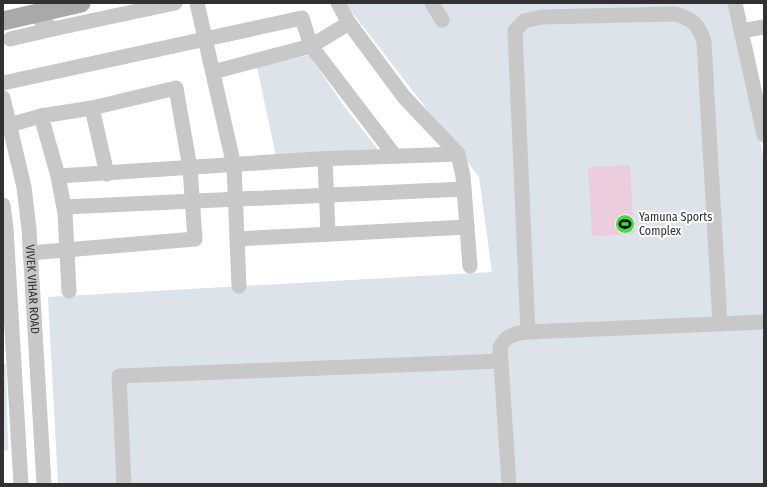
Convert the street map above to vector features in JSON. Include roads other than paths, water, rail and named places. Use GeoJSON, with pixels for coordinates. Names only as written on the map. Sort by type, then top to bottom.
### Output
{"type":"FeatureCollection","features":[{"type":"Feature","properties":{"kind":"main road"},"geometry":{"type":"LineString","coordinates":[[3,21],[81,3]]}},
{"type":"Feature","properties":{"kind":"street"},"geometry":{"type":"LineString","coordinates":[[10,39],[175,3]]}},
{"type":"Feature","properties":{"kind":"street"},"geometry":{"type":"LineString","coordinates":[[197,3],[233,165],[239,286]]}},
{"type":"Feature","properties":{"kind":"street"},"geometry":{"type":"LineString","coordinates":[[338,3],[349,23],[404,97],[458,154],[464,189],[470,266]]}},
{"type":"Feature","properties":{"kind":"street"},"geometry":{"type":"LineString","coordinates":[[432,3],[442,20]]}},
{"type":"Feature","properties":{"kind":"street"},"geometry":{"type":"LineString","coordinates":[[735,3],[764,134]]}},
{"type":"Feature","properties":{"kind":"street"},"geometry":{"type":"LineString","coordinates":[[528,332],[515,31],[524,21],[542,17],[643,9],[689,17],[701,32],[704,42],[720,324]]}},
{"type":"Feature","properties":{"kind":"street"},"geometry":{"type":"LineString","coordinates":[[33,14],[53,29]]}},
{"type":"Feature","properties":{"kind":"street"},"geometry":{"type":"LineString","coordinates":[[3,83],[302,18],[311,46],[394,156]]}},
{"type":"Feature","properties":{"kind":"street"},"geometry":{"type":"LineString","coordinates":[[212,72],[311,46],[349,23]]}},
{"type":"Feature","properties":{"kind":"street"},"geometry":{"type":"LineString","coordinates":[[742,31],[764,27]]}},
{"type":"Feature","properties":{"kind":"street"},"geometry":{"type":"LineString","coordinates":[[10,125],[41,116],[92,108],[176,88],[190,168],[195,240],[30,253]]}},
{"type":"Feature","properties":{"kind":"street","name":"VIVEK VIHAR ROAD"},"geometry":{"type":"LineString","coordinates":[[3,98],[24,187],[30,253],[44,484]]}},
{"type":"Feature","properties":{"kind":"street"},"geometry":{"type":"LineString","coordinates":[[92,108],[107,174]]}},
{"type":"Feature","properties":{"kind":"street"},"geometry":{"type":"LineString","coordinates":[[41,116],[58,176],[64,207],[69,291]]}},
{"type":"Feature","properties":{"kind":"street"},"geometry":{"type":"LineString","coordinates":[[58,176],[325,159],[458,154]]}},
{"type":"Feature","properties":{"kind":"street"},"geometry":{"type":"LineString","coordinates":[[325,159],[325,194],[328,234]]}},
{"type":"Feature","properties":{"kind":"street"},"geometry":{"type":"LineString","coordinates":[[64,207],[235,198],[464,189]]}},
{"type":"Feature","properties":{"kind":"street"},"geometry":{"type":"LineString","coordinates":[[3,205],[8,355],[15,380],[21,484]]}},
{"type":"Feature","properties":{"kind":"street"},"geometry":{"type":"LineString","coordinates":[[237,239],[467,227]]}},
{"type":"Feature","properties":{"kind":"street"},"geometry":{"type":"LineString","coordinates":[[509,484],[500,348],[502,342],[512,335],[528,332],[764,322]]}},
{"type":"Feature","properties":{"kind":"street"},"geometry":{"type":"LineString","coordinates":[[124,484],[119,376],[501,361]]}},
{"type":"Feature","properties":{"kind":"street"},"geometry":{"type":"LineString","coordinates":[[15,380],[38,379]]}},
{"type":"Feature","properties":{"kind":"place","name":"Yamuna Sports Complex"},"geometry":{"type":"Point","coordinates":[625,224]}}]}
